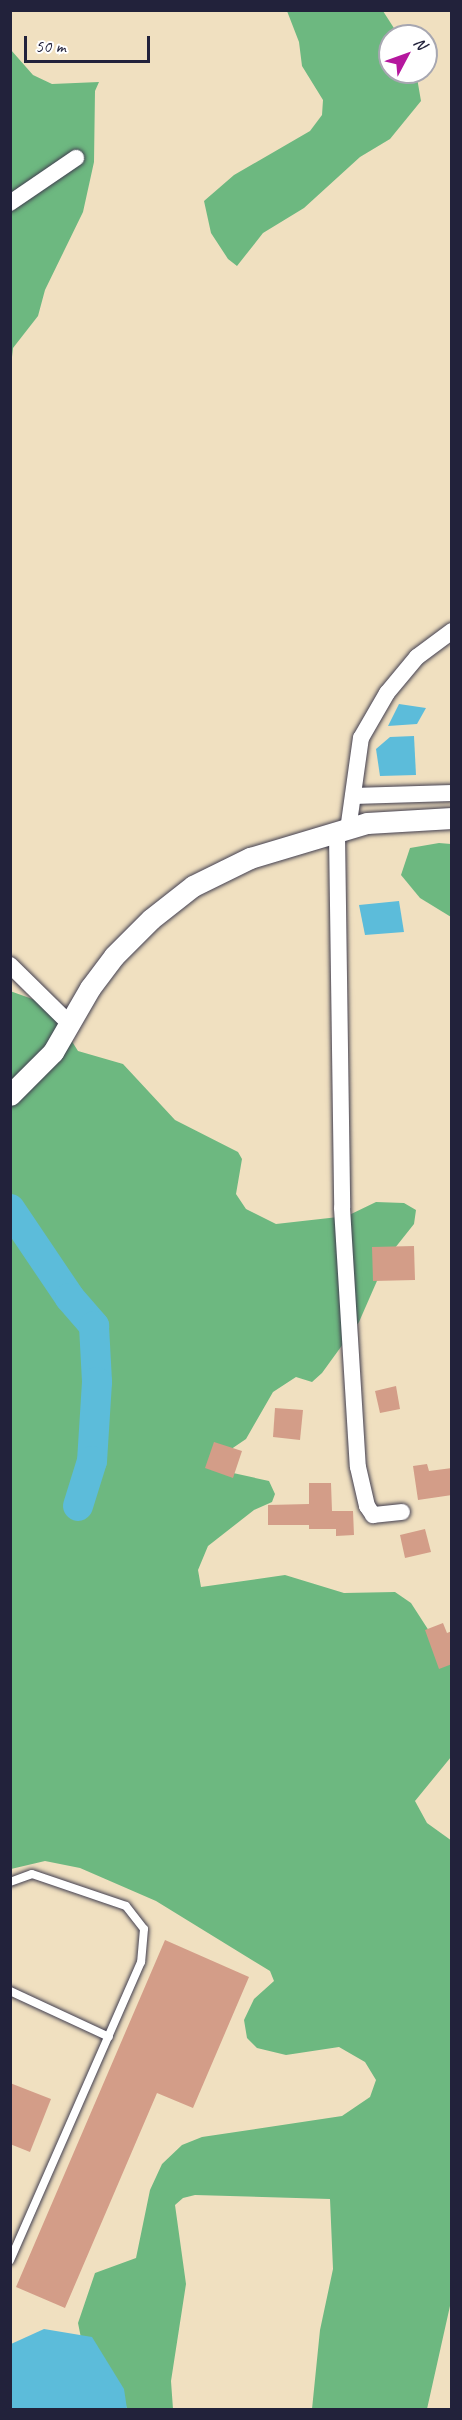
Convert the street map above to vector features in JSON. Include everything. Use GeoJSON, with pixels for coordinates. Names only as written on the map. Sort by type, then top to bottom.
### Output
{"type":"FeatureCollection","features":[{"type":"Feature","properties":{"kind":"street"},"geometry":{"type":"LineString","coordinates":[[10,203],[76,158]]}},
{"type":"Feature","properties":{"kind":"street"},"geometry":{"type":"LineString","coordinates":[[402,1512],[373,1515],[367,1506],[358,1467],[342,1208],[342,832],[353,796],[361,738],[387,693],[417,657],[452,631]]}},
{"type":"Feature","properties":{"kind":"street"},"geometry":{"type":"LineString","coordinates":[[353,796],[452,793]]}},
{"type":"Feature","properties":{"kind":"street"},"geometry":{"type":"LineString","coordinates":[[10,1095],[53,1052],[69,1023],[114,956],[151,919],[193,886],[250,858],[367,823],[452,818]]}},
{"type":"Feature","properties":{"kind":"street"},"geometry":{"type":"LineString","coordinates":[[10,965],[69,1023]]}},
{"type":"Feature","properties":{"kind":"lane"},"geometry":{"type":"LineString","coordinates":[[10,1881],[32,1874],[126,1906],[144,1929],[141,1962],[10,2261]]}},
{"type":"Feature","properties":{"kind":"lane"},"geometry":{"type":"LineString","coordinates":[[10,1991],[109,2037]]}},
{"type":"Feature","properties":{"kind":"green space"},"geometry":{"type":"Polygon","coordinates":[[[287,11],[383,11],[391,24],[378,24],[378,84],[418,84],[421,101],[390,139],[360,157],[304,208],[263,233],[237,266],[228,259],[211,233],[204,201],[234,175],[310,131],[322,115],[323,100],[302,66],[299,42],[287,11]]]}},
{"type":"Feature","properties":{"kind":"green space"},"geometry":{"type":"Polygon","coordinates":[[[11,50],[33,75],[52,84],[99,82],[95,91],[94,162],[83,212],[45,290],[38,316],[13,348],[11,366],[11,50]]]}},
{"type":"Feature","properties":{"kind":"green space"},"geometry":{"type":"Polygon","coordinates":[[[439,843],[451,844],[451,917],[420,898],[401,875],[410,848],[439,843]]]}},
{"type":"Feature","properties":{"kind":"green space"},"geometry":{"type":"Polygon","coordinates":[[[10,991],[38,1001],[56,1016],[78,1051],[123,1064],[175,1120],[238,1152],[242,1159],[236,1194],[246,1209],[276,1224],[347,1216],[376,1202],[404,1203],[416,1210],[414,1224],[387,1258],[359,1322],[322,1373],[312,1382],[296,1377],[273,1392],[246,1439],[221,1456],[224,1471],[269,1481],[275,1494],[272,1502],[254,1510],[208,1546],[198,1570],[201,1587],[285,1575],[344,1593],[395,1592],[411,1603],[431,1634],[451,1650],[451,1757],[415,1801],[427,1823],[452,1841],[452,2297],[427,2409],[312,2409],[320,2330],[333,2269],[330,2199],[195,2195],[183,2198],[175,2205],[186,2284],[171,2381],[173,2409],[127,2409],[116,2378],[81,2338],[78,2323],[95,2273],[136,2258],[150,2190],[162,2164],[182,2145],[202,2137],[342,2116],[370,2097],[376,2080],[365,2062],[339,2047],[286,2055],[257,2048],[247,2038],[244,2020],[254,1999],[274,1981],[270,1971],[156,1901],[80,1868],[45,1861],[11,1869],[10,991]]]}},
{"type":"Feature","properties":{"kind":"water"},"geometry":{"type":"Polygon","coordinates":[[[399,704],[426,708],[417,724],[388,726],[399,704]]]}},
{"type":"Feature","properties":{"kind":"water"},"geometry":{"type":"Polygon","coordinates":[[[414,736],[416,775],[380,776],[376,749],[390,737],[414,736]]]}},
{"type":"Feature","properties":{"kind":"water"},"geometry":{"type":"Polygon","coordinates":[[[399,901],[404,932],[365,935],[359,905],[399,901]]]}},
{"type":"Feature","properties":{"kind":"water"},"geometry":{"type":"Polygon","coordinates":[[[44,2329],[92,2337],[124,2389],[127,2409],[11,2409],[11,2344],[44,2329]]]}},
{"type":"Feature","properties":{"kind":"building"},"geometry":{"type":"Polygon","coordinates":[[[414,1246],[415,1280],[373,1281],[372,1247],[414,1246]]]}},
{"type":"Feature","properties":{"kind":"building"},"geometry":{"type":"Polygon","coordinates":[[[396,1386],[400,1409],[380,1413],[375,1391],[396,1386]]]}},
{"type":"Feature","properties":{"kind":"building"},"geometry":{"type":"Polygon","coordinates":[[[275,1408],[303,1410],[300,1440],[273,1437],[275,1408]]]}},
{"type":"Feature","properties":{"kind":"building"},"geometry":{"type":"Polygon","coordinates":[[[214,1442],[242,1451],[233,1478],[205,1468],[214,1442]]]}},
{"type":"Feature","properties":{"kind":"building"},"geometry":{"type":"Polygon","coordinates":[[[427,1464],[429,1471],[452,1468],[452,1495],[418,1500],[413,1466],[427,1464]]]}},
{"type":"Feature","properties":{"kind":"building"},"geometry":{"type":"Polygon","coordinates":[[[309,1483],[331,1483],[332,1511],[353,1511],[354,1535],[336,1536],[336,1529],[309,1529],[309,1525],[268,1525],[268,1505],[309,1504],[309,1483]]]}},
{"type":"Feature","properties":{"kind":"building"},"geometry":{"type":"Polygon","coordinates":[[[425,1529],[431,1552],[405,1558],[400,1535],[425,1529]]]}},
{"type":"Feature","properties":{"kind":"building"},"geometry":{"type":"Polygon","coordinates":[[[443,1623],[447,1633],[452,1631],[452,1664],[439,1669],[425,1630],[443,1623]]]}},
{"type":"Feature","properties":{"kind":"building"},"geometry":{"type":"Polygon","coordinates":[[[165,1940],[249,1977],[193,2108],[157,2093],[65,2308],[16,2287],[165,1940]]]}},
{"type":"Feature","properties":{"kind":"building"},"geometry":{"type":"Polygon","coordinates":[[[10,2083],[51,2099],[30,2152],[10,2144],[10,2083]]]}},
{"type":"Feature","properties":{"kind":"waterway"},"geometry":{"type":"LineString","coordinates":[[10,1209],[70,1298],[94,1326],[97,1382],[92,1461],[78,1506]]}}]}
